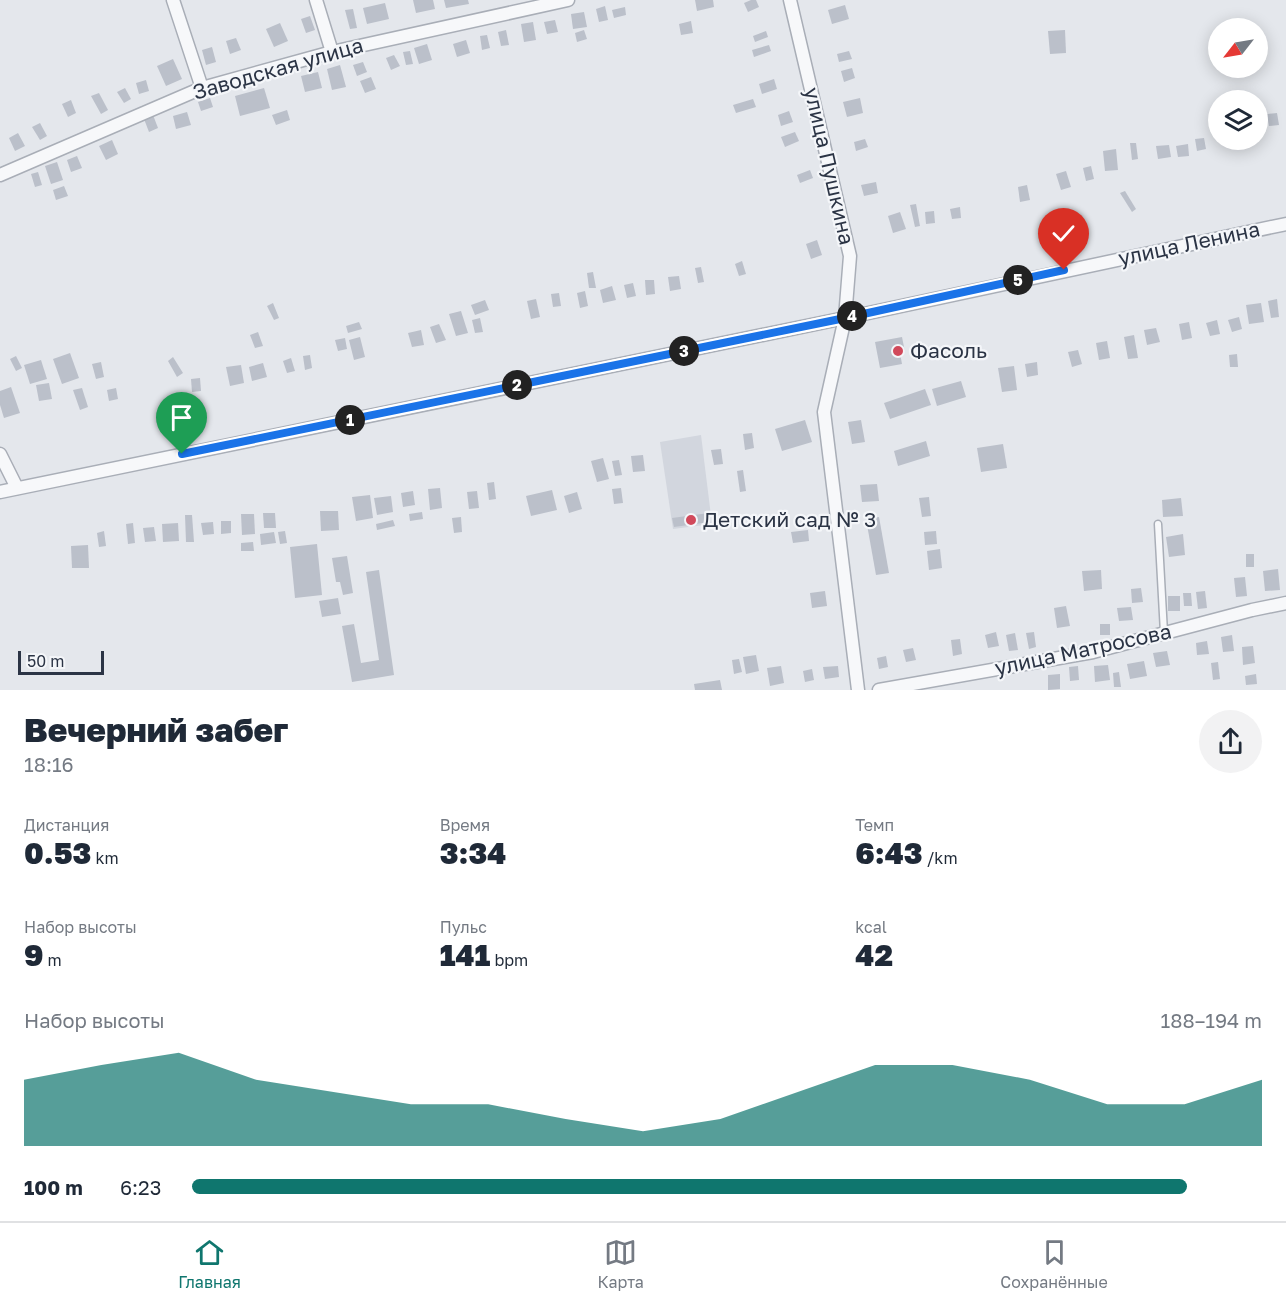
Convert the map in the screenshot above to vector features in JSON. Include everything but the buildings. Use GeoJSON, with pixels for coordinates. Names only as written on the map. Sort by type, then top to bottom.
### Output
{"type":"FeatureCollection","features":[{"type":"Feature","properties":{"kind":"street"},"geometry":{"type":"LineString","coordinates":[[173,0],[202,87]]}},
{"type":"Feature","properties":{"kind":"street"},"geometry":{"type":"LineString","coordinates":[[316,0],[332,52]]}},
{"type":"Feature","properties":{"kind":"street","name":"Заводская улица"},"geometry":{"type":"LineString","coordinates":[[0,175],[202,87],[332,52],[568,0]]}},
{"type":"Feature","properties":{"kind":"street","name":"улица Пушкина"},"geometry":{"type":"LineString","coordinates":[[790,0],[850,256],[845,318],[824,412],[858,690]]}},
{"type":"Feature","properties":{"kind":"street","name":"улица Ленина"},"geometry":{"type":"LineString","coordinates":[[0,492],[845,318],[1286,224]]}},
{"type":"Feature","properties":{"kind":"street"},"geometry":{"type":"LineString","coordinates":[[0,454],[17,488]]}},
{"type":"Feature","properties":{"kind":"street","name":"улица Матросова"},"geometry":{"type":"LineString","coordinates":[[879,690],[1093,652],[1286,603]]}},
{"type":"Feature","properties":{"kind":"lane"},"geometry":{"type":"LineString","coordinates":[[1158,524],[1164,633]]}},
{"type":"Feature","properties":{"kind":"shaded area"},"geometry":{"type":"Polygon","coordinates":[[[701,435],[712,524],[673,529],[660,442],[701,435]]]}},
{"type":"Feature","properties":{"kind":"place","name":"Фасоль"},"geometry":{"type":"Point","coordinates":[898,351]}},
{"type":"Feature","properties":{"kind":"place","name":"Детский сад № 3"},"geometry":{"type":"Point","coordinates":[691,520]}},
{"type":"Feature","properties":{"kind":"route"},"geometry":{"type":"LineString","coordinates":[[182,454],[845,318],[1064,270]]}}]}
